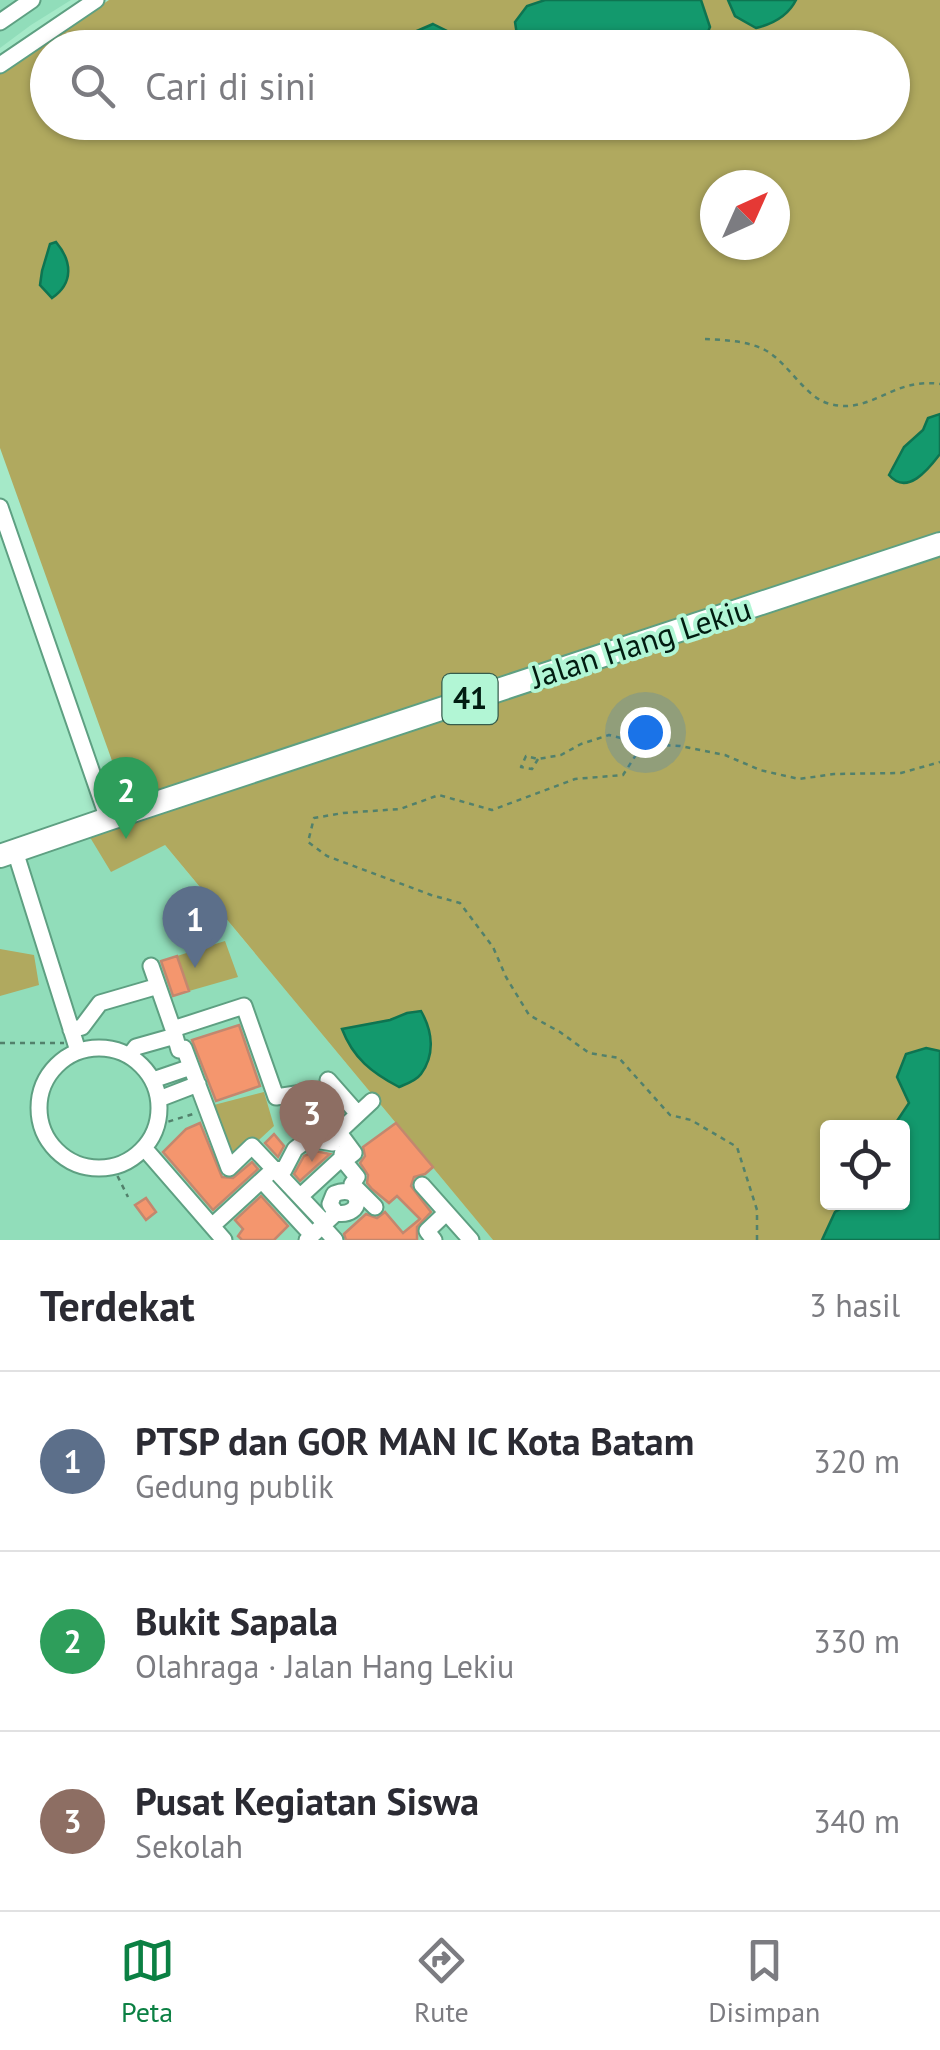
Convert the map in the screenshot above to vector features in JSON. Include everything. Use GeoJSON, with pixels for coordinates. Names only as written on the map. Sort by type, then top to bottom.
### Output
{"type":"FeatureCollection","features":[{"type":"Feature","properties":{"kind":"highway","name":"Jalan Hang Lekiu"},"geometry":{"type":"LineString","coordinates":[[8,854],[940,544]]}},
{"type":"Feature","properties":{"kind":"street"},"geometry":{"type":"LineString","coordinates":[[0,22],[32,0]]}},
{"type":"Feature","properties":{"kind":"street"},"geometry":{"type":"LineString","coordinates":[[51,30],[96,0]]}},
{"type":"Feature","properties":{"kind":"street"},"geometry":{"type":"LineString","coordinates":[[0,64],[30,44]]}},
{"type":"Feature","properties":{"kind":"street"},"geometry":{"type":"LineString","coordinates":[[0,507],[108,818]]}},
{"type":"Feature","properties":{"kind":"street"},"geometry":{"type":"LineString","coordinates":[[8,854],[75,1041]]}},
{"type":"Feature","properties":{"kind":"street"},"geometry":{"type":"LineString","coordinates":[[151,966],[179,1050],[184,1048],[229,1168],[252,1146],[268,1175],[335,1240]]}},
{"type":"Feature","properties":{"kind":"street"},"geometry":{"type":"LineString","coordinates":[[75,1041],[130,1056],[153,1080],[159,1099],[159,1120],[152,1138],[133,1159],[113,1167],[88,1168],[60,1154],[42,1128],[40,1097],[52,1069],[64,1058],[82,1027],[100,1003],[154,987]]}},
{"type":"Feature","properties":{"kind":"street"},"geometry":{"type":"LineString","coordinates":[[130,1056],[136,1047],[244,1006],[276,1096],[310,1092],[344,1156],[305,1192]]}},
{"type":"Feature","properties":{"kind":"street"},"geometry":{"type":"LineString","coordinates":[[153,1080],[191,1068]]}},
{"type":"Feature","properties":{"kind":"street"},"geometry":{"type":"LineString","coordinates":[[328,1080],[358,1114]]}},
{"type":"Feature","properties":{"kind":"street"},"geometry":{"type":"LineString","coordinates":[[159,1099],[198,1084]]}},
{"type":"Feature","properties":{"kind":"street"},"geometry":{"type":"LineString","coordinates":[[337,1139],[372,1101]]}},
{"type":"Feature","properties":{"kind":"street"},"geometry":{"type":"LineString","coordinates":[[212,1226],[268,1175],[284,1170],[295,1149],[315,1140],[337,1139],[354,1153],[344,1161],[357,1178],[352,1184],[375,1207]]}},
{"type":"Feature","properties":{"kind":"street"},"geometry":{"type":"LineString","coordinates":[[145,1148],[224,1240]]}},
{"type":"Feature","properties":{"kind":"street"},"geometry":{"type":"LineString","coordinates":[[320,1228],[336,1193],[322,1176]]}},
{"type":"Feature","properties":{"kind":"street"},"geometry":{"type":"LineString","coordinates":[[422,1185],[471,1240]]}},
{"type":"Feature","properties":{"kind":"street"},"geometry":{"type":"LineString","coordinates":[[434,1240],[427,1232],[446,1213]]}},
{"type":"Feature","properties":{"kind":"path"},"geometry":{"type":"LineString","coordinates":[[705,339],[764,350],[784,364],[816,399],[827,404],[863,406],[899,387],[940,384]]}},
{"type":"Feature","properties":{"kind":"path"},"geometry":{"type":"LineString","coordinates":[[538,759],[561,756],[581,744],[610,735],[642,744],[680,746],[725,755],[760,770],[799,780],[834,774],[901,772],[940,762]]}},
{"type":"Feature","properties":{"kind":"path"},"geometry":{"type":"LineString","coordinates":[[642,744],[624,775],[574,779],[492,810],[439,795],[400,809],[314,818],[308,842],[327,856],[431,896],[460,903],[493,947],[528,1014],[588,1053],[620,1058],[670,1115],[691,1120],[737,1147],[757,1210],[757,1240]]}},
{"type":"Feature","properties":{"kind":"path"},"geometry":{"type":"LineString","coordinates":[[0,1043],[75,1041]]}},
{"type":"Feature","properties":{"kind":"path"},"geometry":{"type":"LineString","coordinates":[[159,1120],[167,1122],[188,1114],[209,1115]]}},
{"type":"Feature","properties":{"kind":"path"},"geometry":{"type":"LineString","coordinates":[[113,1167],[128,1196]]}},
{"type":"Feature","properties":{"kind":"shaded area"},"geometry":{"type":"Polygon","coordinates":[[[0,0],[71,0],[0,48],[0,0]]]}},
{"type":"Feature","properties":{"kind":"shaded area"},"geometry":{"type":"Polygon","coordinates":[[[109,0],[940,0],[940,1240],[493,1240],[165,845],[111,872],[88,834],[140,815],[125,797],[0,448],[0,72],[30,52],[30,140],[910,140],[910,30],[64,30],[109,0]]]}},
{"type":"Feature","properties":{"kind":"shaded area"},"geometry":{"type":"Polygon","coordinates":[[[545,0],[701,0],[710,27],[516,30],[515,22],[527,6],[545,0]]]}},
{"type":"Feature","properties":{"kind":"shaded area"},"geometry":{"type":"Polygon","coordinates":[[[728,0],[796,0],[779,18],[756,28],[735,16],[728,0]]]}},
{"type":"Feature","properties":{"kind":"shaded area"},"geometry":{"type":"Polygon","coordinates":[[[433,24],[445,30],[419,30],[433,24]]]}},
{"type":"Feature","properties":{"kind":"shaded area"},"geometry":{"type":"Polygon","coordinates":[[[56,242],[68,272],[64,286],[52,298],[40,285],[50,244],[56,242]]]}},
{"type":"Feature","properties":{"kind":"shaded area"},"geometry":{"type":"Polygon","coordinates":[[[940,414],[940,454],[917,478],[896,481],[889,475],[904,447],[923,430],[928,418],[940,414]]]}},
{"type":"Feature","properties":{"kind":"shaded area"},"geometry":{"type":"Polygon","coordinates":[[[140,815],[493,1240],[0,1240],[0,866],[140,815]]]}},
{"type":"Feature","properties":{"kind":"shaded area"},"geometry":{"type":"Polygon","coordinates":[[[225,941],[238,977],[189,991],[177,956],[225,941]]]}},
{"type":"Feature","properties":{"kind":"shaded area"},"geometry":{"type":"Polygon","coordinates":[[[0,949],[34,955],[39,985],[0,996],[0,949]]]}},
{"type":"Feature","properties":{"kind":"shaded area"},"geometry":{"type":"Polygon","coordinates":[[[421,1011],[430,1035],[429,1059],[419,1076],[399,1087],[364,1064],[342,1029],[390,1020],[421,1011]]]}},
{"type":"Feature","properties":{"kind":"shaded area"},"geometry":{"type":"Polygon","coordinates":[[[926,1048],[940,1051],[940,1240],[822,1240],[839,1210],[910,1210],[910,1120],[898,1120],[909,1103],[897,1077],[906,1054],[926,1048]]]}},
{"type":"Feature","properties":{"kind":"shaded area"},"geometry":{"type":"Polygon","coordinates":[[[264,1092],[274,1126],[231,1166],[210,1106],[264,1092]]]}},
{"type":"Feature","properties":{"kind":"building"},"geometry":{"type":"Polygon","coordinates":[[[177,956],[189,991],[173,996],[161,961],[177,956]]]}},
{"type":"Feature","properties":{"kind":"building"},"geometry":{"type":"Polygon","coordinates":[[[239,1025],[260,1086],[216,1101],[192,1040],[239,1025]]]}},
{"type":"Feature","properties":{"kind":"building"},"geometry":{"type":"Polygon","coordinates":[[[200,1123],[222,1177],[233,1178],[252,1162],[258,1169],[213,1210],[163,1152],[186,1129],[200,1123]]]}},
{"type":"Feature","properties":{"kind":"building"},"geometry":{"type":"Polygon","coordinates":[[[396,1123],[433,1167],[414,1177],[411,1186],[431,1212],[417,1227],[417,1240],[346,1240],[344,1234],[366,1214],[377,1218],[385,1212],[403,1233],[420,1219],[397,1196],[389,1203],[372,1189],[360,1163],[365,1156],[363,1147],[396,1123]]]}},
{"type":"Feature","properties":{"kind":"building"},"geometry":{"type":"Polygon","coordinates":[[[274,1134],[284,1146],[278,1157],[265,1143],[274,1134]]]}},
{"type":"Feature","properties":{"kind":"building"},"geometry":{"type":"Polygon","coordinates":[[[315,1151],[330,1154],[300,1181],[294,1174],[304,1156],[315,1151]]]}},
{"type":"Feature","properties":{"kind":"building"},"geometry":{"type":"Polygon","coordinates":[[[261,1196],[288,1226],[274,1240],[242,1240],[238,1236],[243,1229],[235,1220],[261,1196]]]}},
{"type":"Feature","properties":{"kind":"building"},"geometry":{"type":"Polygon","coordinates":[[[146,1198],[156,1212],[146,1220],[135,1205],[146,1198]]]}},
{"type":"Feature","properties":{"kind":"place","name":"Bukit Sapala"},"geometry":{"type":"Point","coordinates":[126,839]}},
{"type":"Feature","properties":{"kind":"place","name":"PTSP dan GOR MAN IC Kota Batam"},"geometry":{"type":"Point","coordinates":[195,968]}},
{"type":"Feature","properties":{"kind":"place","name":"Pusat Kegiatan Siswa"},"geometry":{"type":"Point","coordinates":[312,1162]}}]}
